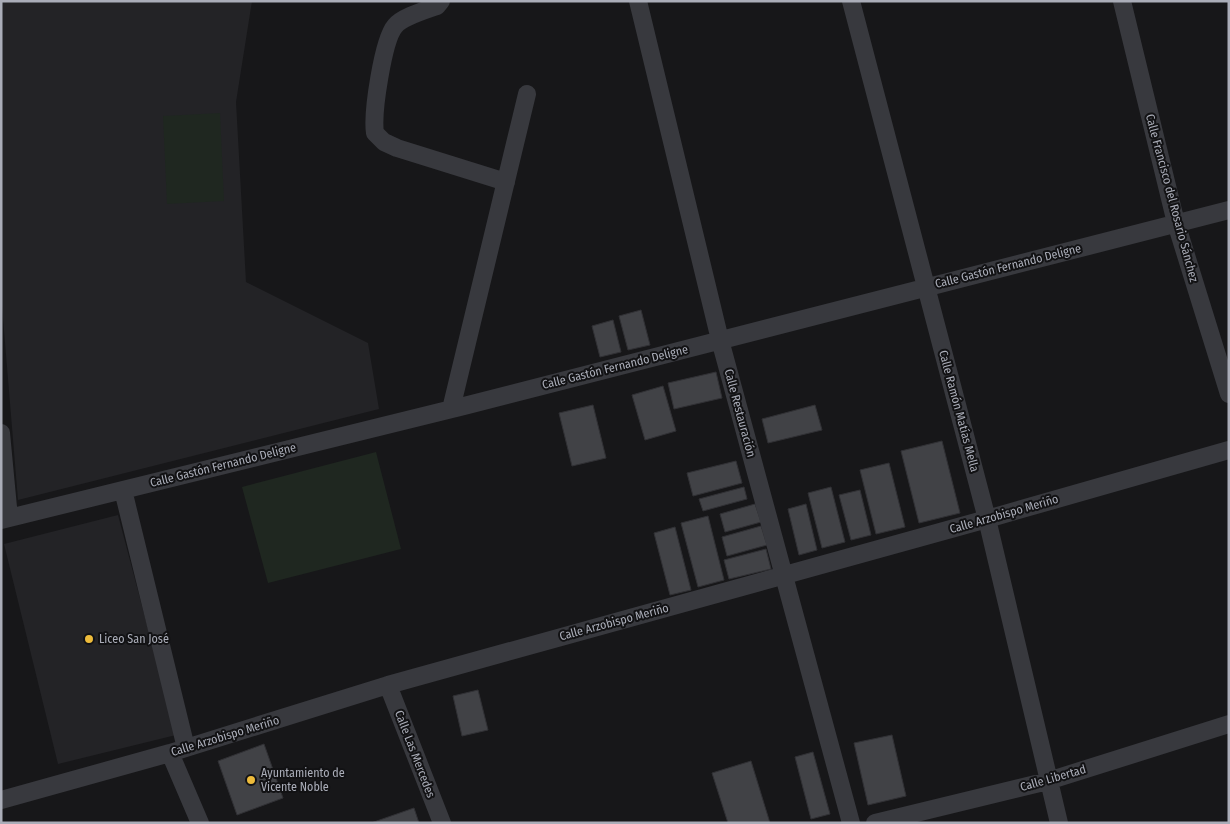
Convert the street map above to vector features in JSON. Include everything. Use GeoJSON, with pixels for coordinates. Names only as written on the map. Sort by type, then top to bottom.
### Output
{"type":"FeatureCollection","features":[{"type":"Feature","properties":{"kind":"street"},"geometry":{"type":"LineString","coordinates":[[441,1],[437,6],[401,20],[395,25],[388,38],[375,112],[375,133],[384,142],[398,148],[506,182]]}},
{"type":"Feature","properties":{"kind":"street","name":"Calle Restauración"},"geometry":{"type":"LineString","coordinates":[[638,1],[720,340],[851,823]]}},
{"type":"Feature","properties":{"kind":"street","name":"Calle Ramón Matías Mella"},"geometry":{"type":"LineString","coordinates":[[851,1],[987,519],[1059,823]]}},
{"type":"Feature","properties":{"kind":"street","name":"Calle Francisco del Rosario Sánchez"},"geometry":{"type":"LineString","coordinates":[[1122,1],[1176,223],[1229,394]]}},
{"type":"Feature","properties":{"kind":"street"},"geometry":{"type":"LineString","coordinates":[[451,409],[527,94]]}},
{"type":"Feature","properties":{"kind":"street","name":"Calle Gastón Fernando Deligne"},"geometry":{"type":"LineString","coordinates":[[5,519],[451,409],[1229,210]]}},
{"type":"Feature","properties":{"kind":"street"},"geometry":{"type":"LineString","coordinates":[[1,433],[5,519]]}},
{"type":"Feature","properties":{"kind":"street","name":"Calle Arzobispo Meriño"},"geometry":{"type":"LineString","coordinates":[[1,800],[178,751],[388,685],[784,576],[1229,450]]}},
{"type":"Feature","properties":{"kind":"street"},"geometry":{"type":"LineString","coordinates":[[123,490],[178,751],[200,823]]}},
{"type":"Feature","properties":{"kind":"street","name":"Calle Las Mercedes"},"geometry":{"type":"LineString","coordinates":[[388,685],[442,823]]}},
{"type":"Feature","properties":{"kind":"street","name":"Calle Libertad"},"geometry":{"type":"LineString","coordinates":[[875,823],[1048,781],[1229,724]]}},
{"type":"Feature","properties":{"kind":"shaded area"},"geometry":{"type":"Polygon","coordinates":[[[1,1],[252,1],[236,102],[246,282],[368,343],[379,409],[18,500],[1,294],[1,1]]]}},
{"type":"Feature","properties":{"kind":"shaded area"},"geometry":{"type":"Polygon","coordinates":[[[220,113],[224,201],[167,204],[163,116],[220,113]]]}},
{"type":"Feature","properties":{"kind":"shaded area"},"geometry":{"type":"Polygon","coordinates":[[[376,452],[401,549],[268,583],[242,487],[376,452]]]}},
{"type":"Feature","properties":{"kind":"shaded area","name":"Liceo San José"},"geometry":{"type":"Polygon","coordinates":[[[118,515],[176,735],[58,764],[4,544],[118,515]]]}},
{"type":"Feature","properties":{"kind":"building"},"geometry":{"type":"Polygon","coordinates":[[[641,310],[650,345],[628,350],[619,316],[641,310]]]}},
{"type":"Feature","properties":{"kind":"building"},"geometry":{"type":"Polygon","coordinates":[[[613,320],[621,352],[600,357],[592,326],[613,320]]]}},
{"type":"Feature","properties":{"kind":"building"},"geometry":{"type":"Polygon","coordinates":[[[716,372],[722,398],[674,409],[668,383],[716,372]]]}},
{"type":"Feature","properties":{"kind":"building"},"geometry":{"type":"Polygon","coordinates":[[[663,386],[676,431],[645,440],[632,395],[663,386]]]}},
{"type":"Feature","properties":{"kind":"building"},"geometry":{"type":"Polygon","coordinates":[[[593,405],[606,458],[572,466],[559,413],[593,405]]]}},
{"type":"Feature","properties":{"kind":"building"},"geometry":{"type":"Polygon","coordinates":[[[815,405],[822,430],[768,443],[762,419],[815,405]]]}},
{"type":"Feature","properties":{"kind":"building"},"geometry":{"type":"Polygon","coordinates":[[[942,441],[960,513],[919,523],[901,451],[942,441]]]}},
{"type":"Feature","properties":{"kind":"building"},"geometry":{"type":"Polygon","coordinates":[[[736,461],[742,483],[693,496],[687,473],[736,461]]]}},
{"type":"Feature","properties":{"kind":"building"},"geometry":{"type":"Polygon","coordinates":[[[889,463],[905,527],[876,534],[860,470],[889,463]]]}},
{"type":"Feature","properties":{"kind":"building"},"geometry":{"type":"Polygon","coordinates":[[[744,487],[747,499],[703,511],[699,499],[744,487]]]}},
{"type":"Feature","properties":{"kind":"building"},"geometry":{"type":"Polygon","coordinates":[[[831,487],[845,542],[822,548],[808,493],[831,487]]]}},
{"type":"Feature","properties":{"kind":"building"},"geometry":{"type":"Polygon","coordinates":[[[860,490],[871,535],[851,540],[839,495],[860,490]]]}},
{"type":"Feature","properties":{"kind":"building"},"geometry":{"type":"Polygon","coordinates":[[[755,504],[761,522],[725,532],[720,514],[755,504]]]}},
{"type":"Feature","properties":{"kind":"building"},"geometry":{"type":"Polygon","coordinates":[[[806,504],[817,550],[799,555],[788,509],[806,504]]]}},
{"type":"Feature","properties":{"kind":"building"},"geometry":{"type":"Polygon","coordinates":[[[708,516],[724,580],[698,587],[681,523],[708,516]]]}},
{"type":"Feature","properties":{"kind":"building"},"geometry":{"type":"Polygon","coordinates":[[[761,526],[767,545],[727,556],[722,537],[761,526]]]}},
{"type":"Feature","properties":{"kind":"building"},"geometry":{"type":"Polygon","coordinates":[[[675,527],[691,590],[670,595],[654,533],[675,527]]]}},
{"type":"Feature","properties":{"kind":"building"},"geometry":{"type":"Polygon","coordinates":[[[766,549],[771,569],[729,579],[724,560],[766,549]]]}},
{"type":"Feature","properties":{"kind":"building"},"geometry":{"type":"Polygon","coordinates":[[[478,690],[488,730],[462,736],[453,696],[478,690]]]}},
{"type":"Feature","properties":{"kind":"building"},"geometry":{"type":"Polygon","coordinates":[[[892,735],[906,796],[868,805],[854,743],[892,735]]]}},
{"type":"Feature","properties":{"kind":"building","name":"Ayuntamiento de Vicente Noble"},"geometry":{"type":"Polygon","coordinates":[[[264,744],[283,798],[237,815],[218,761],[264,744]]]}},
{"type":"Feature","properties":{"kind":"building"},"geometry":{"type":"Polygon","coordinates":[[[813,752],[830,814],[811,819],[795,757],[813,752]]]}},
{"type":"Feature","properties":{"kind":"building"},"geometry":{"type":"Polygon","coordinates":[[[751,761],[770,823],[728,823],[712,773],[751,761]]]}},
{"type":"Feature","properties":{"kind":"building"},"geometry":{"type":"Polygon","coordinates":[[[414,808],[419,823],[371,823],[414,808]]]}},
{"type":"Feature","properties":{"kind":"place","name":"Liceo San José"},"geometry":{"type":"Point","coordinates":[89,639]}},
{"type":"Feature","properties":{"kind":"place","name":"Ayuntamiento de Vicente Noble"},"geometry":{"type":"Point","coordinates":[251,780]}}]}
